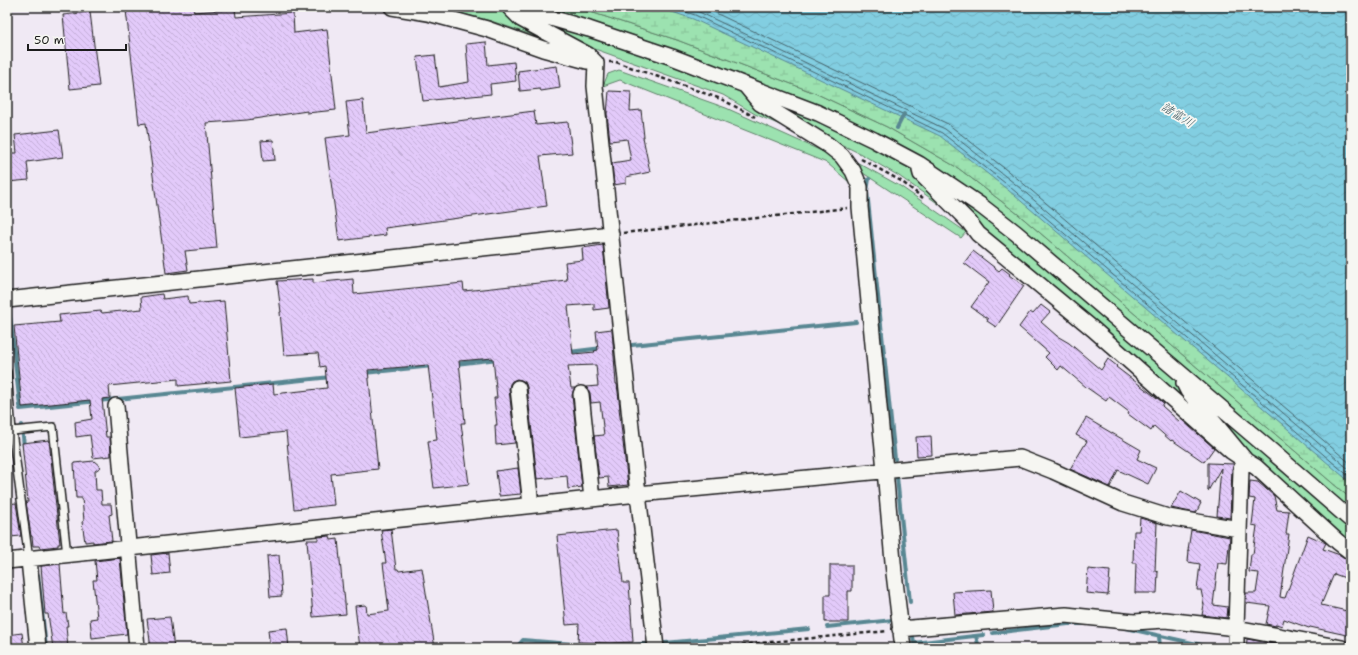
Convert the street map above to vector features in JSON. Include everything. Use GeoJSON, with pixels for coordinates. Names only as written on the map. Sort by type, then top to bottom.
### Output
{"type":"FeatureCollection","features":[{"type":"Feature","properties":{"kind":"street"},"geometry":{"type":"LineString","coordinates":[[392,7],[428,13],[487,29],[543,49],[596,63]]}},
{"type":"Feature","properties":{"kind":"street"},"geometry":{"type":"LineString","coordinates":[[509,7],[521,19],[588,55],[596,63],[595,86],[638,494],[656,648]]}},
{"type":"Feature","properties":{"kind":"street"},"geometry":{"type":"LineString","coordinates":[[513,7],[589,29],[672,57],[818,113],[919,164],[980,205],[1016,233],[1351,520]]}},
{"type":"Feature","properties":{"kind":"street"},"geometry":{"type":"LineString","coordinates":[[746,86],[760,103],[828,145],[842,156],[853,171],[860,187],[860,207],[894,573],[903,648]]}},
{"type":"Feature","properties":{"kind":"street"},"geometry":{"type":"LineString","coordinates":[[919,164],[921,174],[969,222],[978,234],[1093,329],[1231,451],[1256,467],[1338,542],[1351,552]]}},
{"type":"Feature","properties":{"kind":"street"},"geometry":{"type":"LineString","coordinates":[[7,300],[611,234]]}},
{"type":"Feature","properties":{"kind":"street"},"geometry":{"type":"LineString","coordinates":[[1178,371],[1188,391],[1246,461]]}},
{"type":"Feature","properties":{"kind":"street"},"geometry":{"type":"LineString","coordinates":[[518,388],[531,505]]}},
{"type":"Feature","properties":{"kind":"street"},"geometry":{"type":"LineString","coordinates":[[581,394],[592,499]]}},
{"type":"Feature","properties":{"kind":"street"},"geometry":{"type":"LineString","coordinates":[[116,406],[127,548],[137,648]]}},
{"type":"Feature","properties":{"kind":"street"},"geometry":{"type":"LineString","coordinates":[[7,561],[29,560],[127,548],[638,494],[1020,458],[1123,503],[1168,517],[1239,529]]}},
{"type":"Feature","properties":{"kind":"street"},"geometry":{"type":"LineString","coordinates":[[1236,648],[1241,469],[1246,461]]}},
{"type":"Feature","properties":{"kind":"street"},"geometry":{"type":"LineString","coordinates":[[29,560],[38,648]]}},
{"type":"Feature","properties":{"kind":"street"},"geometry":{"type":"LineString","coordinates":[[900,629],[1066,615],[1134,622],[1165,620],[1236,628],[1342,648]]}},
{"type":"Feature","properties":{"kind":"lane"},"geometry":{"type":"LineString","coordinates":[[7,372],[12,431],[29,560]]}},
{"type":"Feature","properties":{"kind":"lane"},"geometry":{"type":"LineString","coordinates":[[12,431],[53,426],[67,555]]}},
{"type":"Feature","properties":{"kind":"path"},"geometry":{"type":"LineString","coordinates":[[611,234],[860,207]]}},
{"type":"Feature","properties":{"kind":"path"},"geometry":{"type":"LineString","coordinates":[[707,648],[900,629]]}},
{"type":"Feature","properties":{"kind":"green space"},"geometry":{"type":"Polygon","coordinates":[[[435,7],[482,7],[504,12],[552,42],[491,21],[435,7]]]}},
{"type":"Feature","properties":{"kind":"green space"},"geometry":{"type":"Polygon","coordinates":[[[536,7],[575,7],[677,40],[815,93],[887,127],[958,168],[1018,214],[1351,499],[1351,512],[919,158],[536,7]]]}},
{"type":"Feature","properties":{"kind":"green space"},"geometry":{"type":"Polygon","coordinates":[[[575,7],[715,7],[925,113],[1351,470],[1351,499],[1018,214],[958,168],[887,127],[815,93],[677,40],[575,7]]]}},
{"type":"Feature","properties":{"kind":"green space"},"geometry":{"type":"Polygon","coordinates":[[[520,16],[612,44],[734,88],[805,136],[755,114],[723,95],[595,49],[566,41],[520,16]]]}},
{"type":"Feature","properties":{"kind":"green space"},"geometry":{"type":"Polygon","coordinates":[[[619,70],[726,108],[835,157],[849,173],[849,182],[827,163],[620,80],[603,86],[608,74],[619,70]]]}},
{"type":"Feature","properties":{"kind":"green space"},"geometry":{"type":"Polygon","coordinates":[[[766,100],[844,132],[911,168],[963,221],[899,176],[861,154],[822,135],[766,100]]]}},
{"type":"Feature","properties":{"kind":"green space"},"geometry":{"type":"Polygon","coordinates":[[[851,159],[900,186],[966,232],[961,238],[863,173],[851,159]]]}},
{"type":"Feature","properties":{"kind":"green space"},"geometry":{"type":"Polygon","coordinates":[[[927,176],[983,215],[1168,372],[1218,435],[978,227],[927,176]]]}},
{"type":"Feature","properties":{"kind":"green space"},"geometry":{"type":"Polygon","coordinates":[[[1191,387],[1351,529],[1351,546],[1239,447],[1191,387]]]}},
{"type":"Feature","properties":{"kind":"water","name":"諸富川"},"geometry":{"type":"Polygon","coordinates":[[[657,7],[1351,7],[1351,483],[1008,190],[940,136],[693,19],[657,7]]]}},
{"type":"Feature","properties":{"kind":"building"},"geometry":{"type":"Polygon","coordinates":[[[148,7],[193,7],[194,12],[235,9],[236,17],[293,13],[294,33],[327,29],[336,110],[307,113],[307,111],[247,120],[206,123],[217,248],[185,251],[188,270],[166,273],[146,123],[139,124],[126,10],[148,7]]]}},
{"type":"Feature","properties":{"kind":"building"},"geometry":{"type":"Polygon","coordinates":[[[90,12],[99,86],[70,89],[63,15],[90,12]]]}},
{"type":"Feature","properties":{"kind":"building"},"geometry":{"type":"Polygon","coordinates":[[[486,42],[488,65],[514,62],[516,81],[490,84],[491,94],[423,101],[417,57],[435,55],[439,87],[469,82],[466,44],[486,42]]]}},
{"type":"Feature","properties":{"kind":"building"},"geometry":{"type":"Polygon","coordinates":[[[557,66],[560,88],[541,91],[540,89],[520,91],[518,71],[557,66]]]}},
{"type":"Feature","properties":{"kind":"building"},"geometry":{"type":"Polygon","coordinates":[[[609,91],[631,92],[630,111],[641,110],[643,137],[650,172],[626,177],[626,183],[614,185],[612,163],[631,160],[627,139],[610,141],[607,114],[609,91]]]}},
{"type":"Feature","properties":{"kind":"building"},"geometry":{"type":"Polygon","coordinates":[[[363,100],[366,133],[534,111],[536,125],[568,122],[572,153],[540,156],[547,206],[385,228],[386,235],[339,241],[325,138],[350,135],[346,102],[363,100]]]}},
{"type":"Feature","properties":{"kind":"building"},"geometry":{"type":"Polygon","coordinates":[[[59,130],[63,157],[27,162],[29,180],[7,182],[7,153],[17,153],[15,135],[59,130]]]}},
{"type":"Feature","properties":{"kind":"building"},"geometry":{"type":"Polygon","coordinates":[[[273,140],[275,160],[263,161],[261,141],[273,140]]]}},
{"type":"Feature","properties":{"kind":"building"},"geometry":{"type":"Polygon","coordinates":[[[603,245],[609,308],[594,310],[594,304],[568,306],[573,354],[595,352],[594,351],[598,350],[596,331],[612,329],[616,384],[628,485],[609,487],[608,477],[599,478],[594,436],[604,435],[600,402],[591,403],[590,393],[586,387],[598,386],[596,365],[568,366],[571,388],[575,388],[572,395],[582,487],[568,489],[567,476],[537,479],[527,387],[525,382],[521,380],[517,379],[512,381],[509,389],[515,443],[496,445],[495,425],[497,425],[494,398],[497,398],[493,358],[459,361],[465,423],[461,423],[469,484],[434,488],[428,441],[437,440],[428,365],[368,370],[378,469],[331,474],[334,505],[294,509],[286,432],[240,437],[235,388],[273,384],[274,394],[327,388],[325,366],[320,367],[318,353],[284,355],[277,281],[313,279],[313,283],[353,279],[354,294],[463,283],[464,291],[567,280],[565,262],[583,260],[582,248],[603,245]]]}},
{"type":"Feature","properties":{"kind":"building"},"geometry":{"type":"Polygon","coordinates":[[[973,251],[999,271],[1002,268],[1024,286],[996,327],[987,321],[988,319],[971,307],[989,282],[964,263],[973,251]]]}},
{"type":"Feature","properties":{"kind":"building"},"geometry":{"type":"Polygon","coordinates":[[[162,294],[163,299],[188,296],[189,304],[224,301],[231,381],[178,386],[178,379],[109,386],[110,398],[102,399],[106,437],[110,437],[111,456],[93,458],[90,435],[76,437],[75,422],[92,419],[90,400],[22,407],[14,326],[60,322],[59,315],[142,309],[141,297],[162,294]]]}},
{"type":"Feature","properties":{"kind":"building"},"geometry":{"type":"Polygon","coordinates":[[[1041,305],[1050,312],[1041,322],[1057,336],[1069,343],[1101,370],[1108,359],[1117,366],[1116,367],[1164,403],[1162,406],[1180,422],[1182,420],[1214,448],[1204,462],[1172,440],[1171,441],[1154,426],[1151,431],[1128,414],[1129,412],[1109,397],[1106,401],[1086,387],[1061,366],[1058,370],[1045,357],[1049,353],[1019,327],[1030,312],[1033,314],[1041,305]]]}},
{"type":"Feature","properties":{"kind":"building"},"geometry":{"type":"Polygon","coordinates":[[[1086,418],[1141,450],[1137,459],[1156,468],[1148,484],[1118,470],[1110,487],[1070,469],[1087,441],[1076,435],[1086,418]]]}},
{"type":"Feature","properties":{"kind":"building"},"geometry":{"type":"Polygon","coordinates":[[[931,436],[932,455],[917,456],[916,437],[931,436]]]}},
{"type":"Feature","properties":{"kind":"building"},"geometry":{"type":"Polygon","coordinates":[[[49,440],[60,544],[58,544],[58,546],[40,548],[39,546],[33,546],[31,536],[26,502],[28,502],[22,443],[49,440]]]}},
{"type":"Feature","properties":{"kind":"building"},"geometry":{"type":"Polygon","coordinates":[[[94,461],[101,467],[95,471],[96,490],[101,490],[102,504],[111,504],[112,514],[109,515],[112,541],[93,543],[93,541],[85,542],[82,522],[84,521],[82,498],[76,498],[74,463],[94,461]]]}},
{"type":"Feature","properties":{"kind":"building"},"geometry":{"type":"Polygon","coordinates":[[[1208,463],[1234,464],[1232,469],[1230,518],[1217,516],[1221,468],[1208,491],[1208,463]]]}},
{"type":"Feature","properties":{"kind":"building"},"geometry":{"type":"Polygon","coordinates":[[[518,468],[521,494],[499,496],[496,471],[518,468]]]}},
{"type":"Feature","properties":{"kind":"building"},"geometry":{"type":"Polygon","coordinates":[[[1250,481],[1258,482],[1274,496],[1277,510],[1289,511],[1286,534],[1289,534],[1280,597],[1285,598],[1308,535],[1326,543],[1323,549],[1351,561],[1351,580],[1334,574],[1321,605],[1351,612],[1351,636],[1309,628],[1284,619],[1282,626],[1276,624],[1276,626],[1266,624],[1270,606],[1246,603],[1246,593],[1256,593],[1259,573],[1249,572],[1257,526],[1252,525],[1255,499],[1249,498],[1250,481]]]}},
{"type":"Feature","properties":{"kind":"building"},"geometry":{"type":"Polygon","coordinates":[[[1181,491],[1201,503],[1196,513],[1171,508],[1181,491]]]}},
{"type":"Feature","properties":{"kind":"building"},"geometry":{"type":"Polygon","coordinates":[[[16,503],[21,536],[10,537],[9,520],[7,520],[7,504],[16,503]]]}},
{"type":"Feature","properties":{"kind":"building"},"geometry":{"type":"Polygon","coordinates":[[[1140,518],[1157,523],[1155,571],[1158,572],[1157,593],[1135,593],[1136,563],[1133,563],[1134,531],[1139,531],[1140,518]]]}},
{"type":"Feature","properties":{"kind":"building"},"geometry":{"type":"Polygon","coordinates":[[[391,529],[396,569],[399,571],[422,568],[435,648],[360,648],[355,606],[366,605],[367,614],[389,611],[383,563],[386,563],[381,530],[391,529]]]}},
{"type":"Feature","properties":{"kind":"building"},"geometry":{"type":"Polygon","coordinates":[[[617,530],[623,583],[629,583],[633,642],[578,642],[579,624],[566,625],[557,536],[617,530]]]}},
{"type":"Feature","properties":{"kind":"building"},"geometry":{"type":"Polygon","coordinates":[[[1191,530],[1230,537],[1227,564],[1218,563],[1213,605],[1228,607],[1227,618],[1202,615],[1204,605],[1201,590],[1197,590],[1200,564],[1188,562],[1191,530]]]}},
{"type":"Feature","properties":{"kind":"building"},"geometry":{"type":"Polygon","coordinates":[[[330,536],[331,540],[338,539],[346,614],[313,617],[307,540],[318,540],[318,537],[330,536]]]}},
{"type":"Feature","properties":{"kind":"building"},"geometry":{"type":"Polygon","coordinates":[[[168,553],[170,573],[153,575],[151,555],[168,553]]]}},
{"type":"Feature","properties":{"kind":"building"},"geometry":{"type":"Polygon","coordinates":[[[279,555],[282,596],[270,597],[267,556],[279,555]]]}},
{"type":"Feature","properties":{"kind":"building"},"geometry":{"type":"Polygon","coordinates":[[[120,558],[127,634],[92,638],[90,619],[97,618],[93,580],[97,580],[95,561],[120,558]]]}},
{"type":"Feature","properties":{"kind":"building"},"geometry":{"type":"Polygon","coordinates":[[[60,564],[64,614],[66,613],[68,626],[66,626],[68,648],[53,648],[48,614],[45,614],[41,566],[60,564]]]}},
{"type":"Feature","properties":{"kind":"building"},"geometry":{"type":"Polygon","coordinates":[[[830,565],[852,565],[852,591],[848,591],[848,622],[825,622],[825,595],[830,595],[830,565]]]}},
{"type":"Feature","properties":{"kind":"building"},"geometry":{"type":"Polygon","coordinates":[[[1088,569],[1110,571],[1108,595],[1086,593],[1088,569]]]}},
{"type":"Feature","properties":{"kind":"building"},"geometry":{"type":"Polygon","coordinates":[[[991,590],[993,612],[955,615],[953,592],[991,590]]]}},
{"type":"Feature","properties":{"kind":"building"},"geometry":{"type":"Polygon","coordinates":[[[170,617],[174,648],[151,648],[147,619],[170,617]]]}},
{"type":"Feature","properties":{"kind":"building"},"geometry":{"type":"Polygon","coordinates":[[[287,628],[289,648],[270,648],[268,630],[287,628]]]}},
{"type":"Feature","properties":{"kind":"building"},"geometry":{"type":"Polygon","coordinates":[[[22,633],[24,648],[7,648],[7,635],[22,633]]]}},
{"type":"Feature","properties":{"kind":"building"},"geometry":{"type":"Polygon","coordinates":[[[1247,639],[1274,644],[1274,648],[1246,648],[1247,639]]]}},
{"type":"Feature","properties":{"kind":"waterway"},"geometry":{"type":"LineString","coordinates":[[897,128],[904,114]]}},
{"type":"Feature","properties":{"kind":"waterway"},"geometry":{"type":"LineString","coordinates":[[869,179],[867,191],[895,459]]}},
{"type":"Feature","properties":{"kind":"waterway"},"geometry":{"type":"LineString","coordinates":[[9,308],[20,406]]}},
{"type":"Feature","properties":{"kind":"waterway"},"geometry":{"type":"LineString","coordinates":[[632,345],[856,322]]}},
{"type":"Feature","properties":{"kind":"waterway"},"geometry":{"type":"LineString","coordinates":[[569,352],[602,348]]}},
{"type":"Feature","properties":{"kind":"waterway"},"geometry":{"type":"LineString","coordinates":[[456,364],[498,359]]}},
{"type":"Feature","properties":{"kind":"waterway"},"geometry":{"type":"LineString","coordinates":[[364,373],[433,366]]}},
{"type":"Feature","properties":{"kind":"waterway"},"geometry":{"type":"LineString","coordinates":[[20,409],[331,377]]}},
{"type":"Feature","properties":{"kind":"waterway"},"geometry":{"type":"LineString","coordinates":[[22,425],[24,447]]}},
{"type":"Feature","properties":{"kind":"waterway"},"geometry":{"type":"LineString","coordinates":[[897,477],[910,602]]}},
{"type":"Feature","properties":{"kind":"waterway"},"geometry":{"type":"LineString","coordinates":[[38,575],[46,648]]}},
{"type":"Feature","properties":{"kind":"waterway"},"geometry":{"type":"LineString","coordinates":[[827,627],[893,620]]}},
{"type":"Feature","properties":{"kind":"waterway"},"geometry":{"type":"LineString","coordinates":[[993,633],[1068,624],[1087,624]]}},
{"type":"Feature","properties":{"kind":"waterway"},"geometry":{"type":"LineString","coordinates":[[1125,628],[1215,648]]}},
{"type":"Feature","properties":{"kind":"waterway"},"geometry":{"type":"LineString","coordinates":[[665,643],[809,629]]}},
{"type":"Feature","properties":{"kind":"waterway"},"geometry":{"type":"LineString","coordinates":[[913,636],[914,643],[983,635]]}},
{"type":"Feature","properties":{"kind":"waterway"},"geometry":{"type":"LineString","coordinates":[[976,636],[979,648]]}},
{"type":"Feature","properties":{"kind":"waterway"},"geometry":{"type":"LineString","coordinates":[[1159,636],[1160,648]]}},
{"type":"Feature","properties":{"kind":"waterway"},"geometry":{"type":"LineString","coordinates":[[516,648],[523,640],[607,647],[647,644]]}}]}
